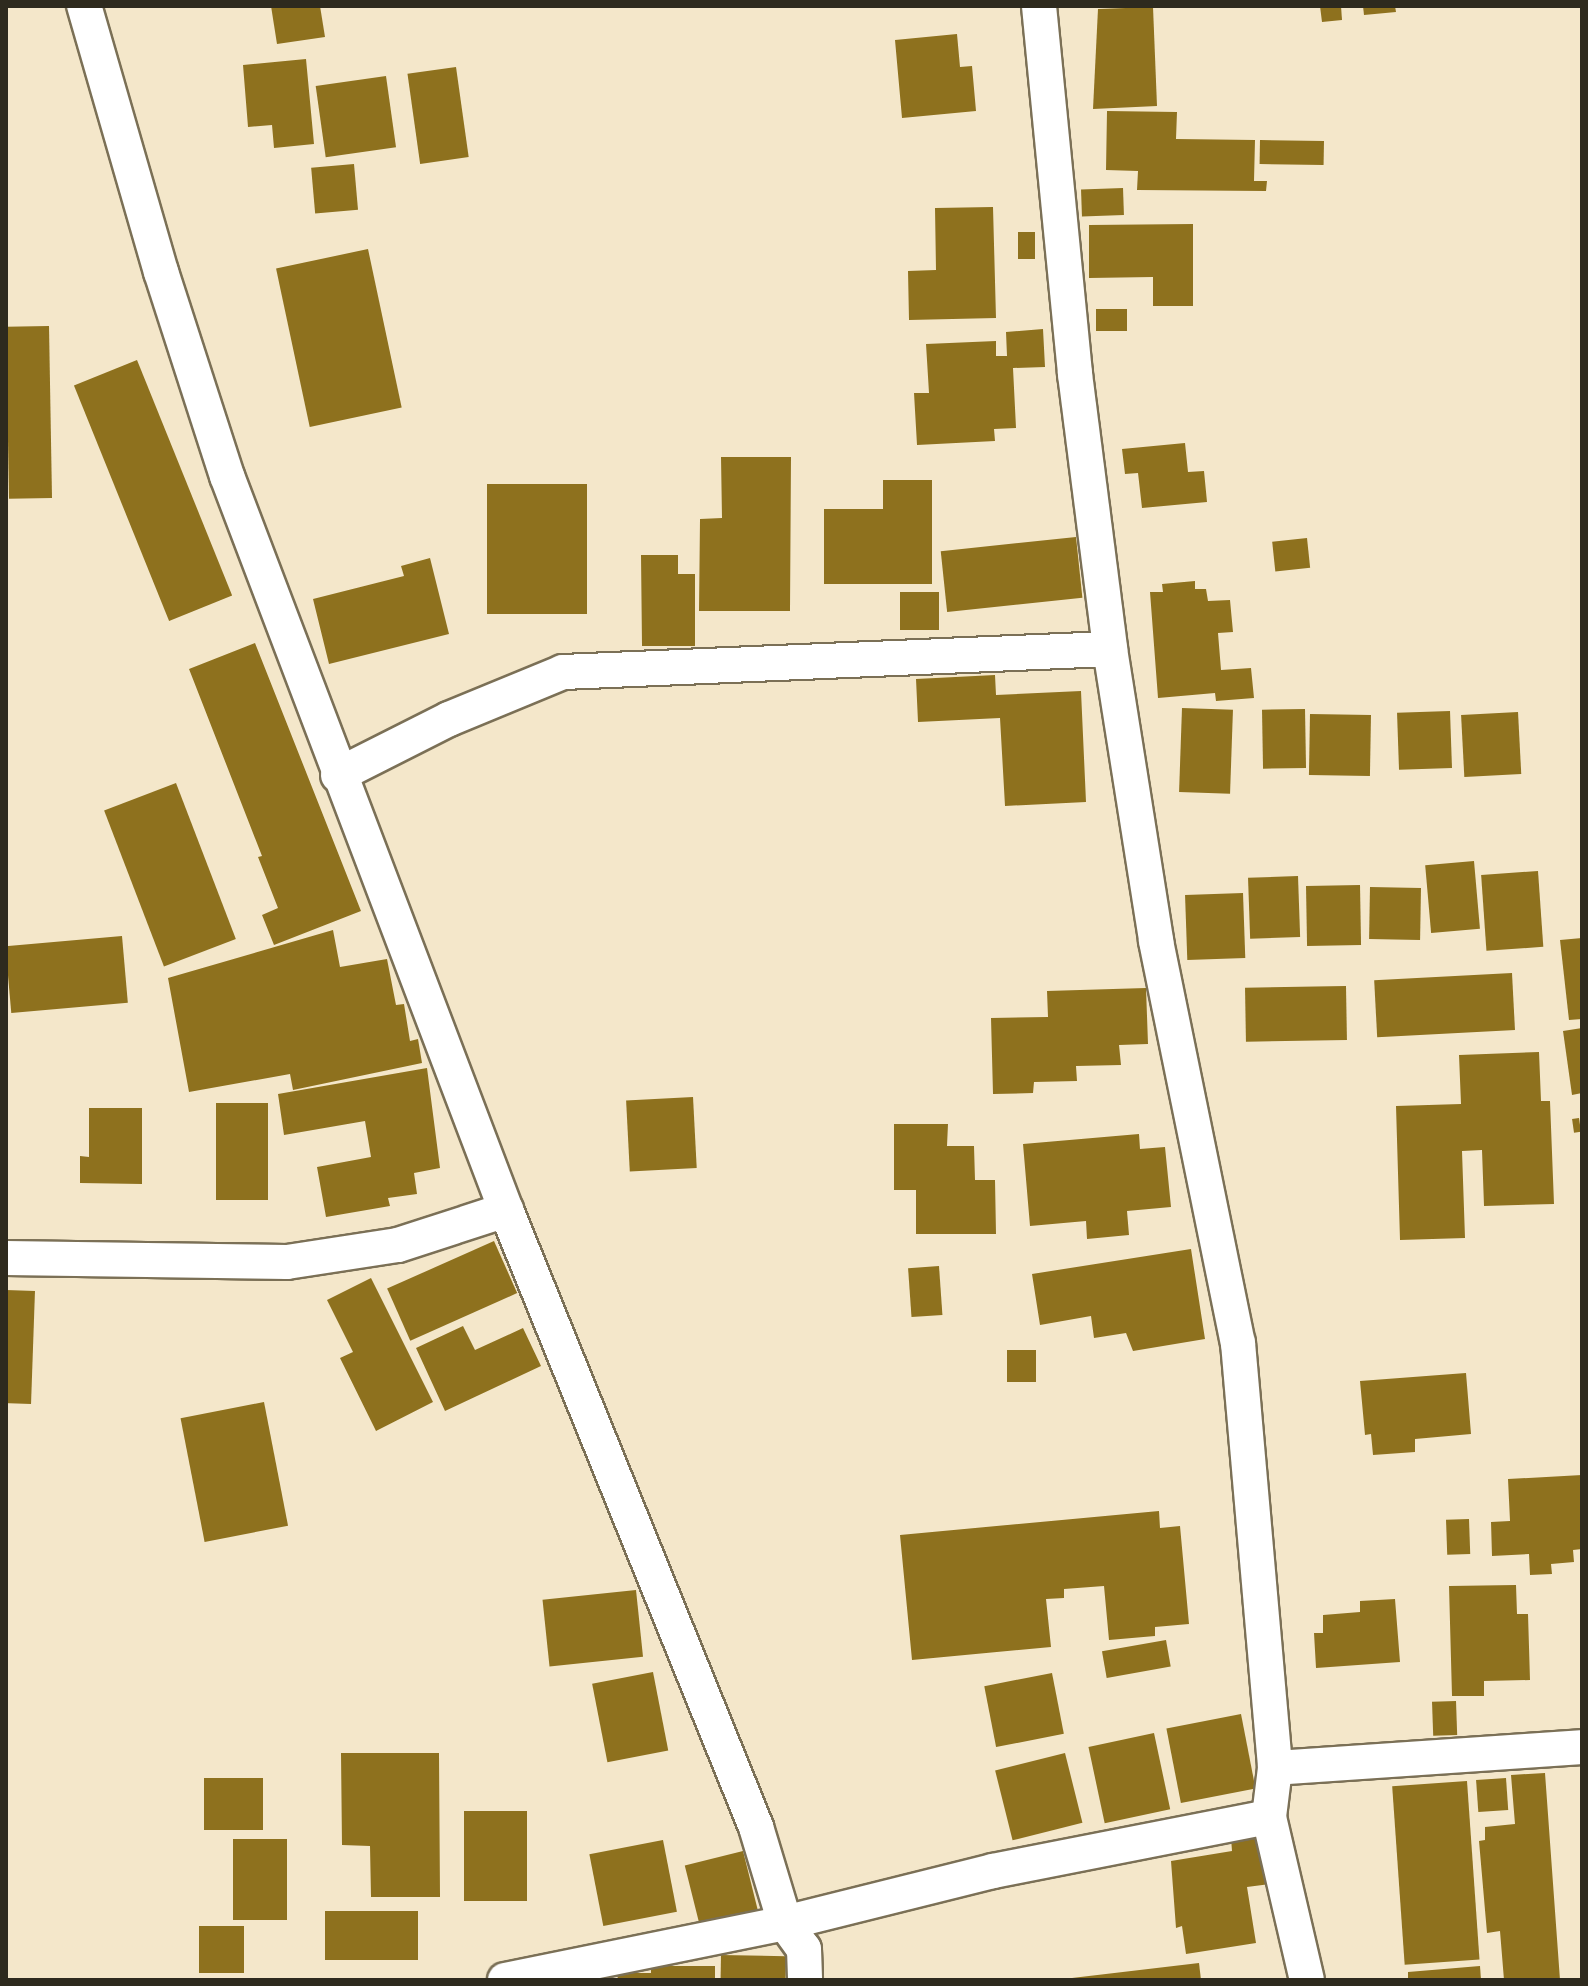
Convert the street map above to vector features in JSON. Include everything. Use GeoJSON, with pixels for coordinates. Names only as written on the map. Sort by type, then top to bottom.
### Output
{"type":"FeatureCollection","features":[{"type":"Feature","properties":{"kind":"street"},"geometry":{"type":"LineString","coordinates":[[84,6],[222,462],[338,775],[506,1210],[756,1827],[785,1923],[804,1949],[805,1980]]}},
{"type":"Feature","properties":{"kind":"street"},"geometry":{"type":"LineString","coordinates":[[1039,6],[1075,374],[1110,649],[1156,941],[1238,1343],[1275,1768],[1269,1817],[1307,1980]]}},
{"type":"Feature","properties":{"kind":"street"},"geometry":{"type":"LineString","coordinates":[[338,775],[449,719],[563,672],[1110,649]]}},
{"type":"Feature","properties":{"kind":"street"},"geometry":{"type":"LineString","coordinates":[[6,1258],[287,1262],[398,1245],[506,1210]]}},
{"type":"Feature","properties":{"kind":"street"},"geometry":{"type":"LineString","coordinates":[[1275,1768],[1582,1747]]}},
{"type":"Feature","properties":{"kind":"street"},"geometry":{"type":"LineString","coordinates":[[505,1980],[785,1923],[993,1871],[1269,1817]]}},
{"type":"Feature","properties":{"kind":"building"},"geometry":{"type":"Polygon","coordinates":[[[271,6],[320,6],[325,37],[277,44],[271,6]]]}},
{"type":"Feature","properties":{"kind":"building"},"geometry":{"type":"Polygon","coordinates":[[[1320,6],[1341,6],[1342,20],[1322,22],[1320,6]]]}},
{"type":"Feature","properties":{"kind":"building"},"geometry":{"type":"Polygon","coordinates":[[[1363,6],[1395,6],[1396,12],[1364,15],[1363,6]]]}},
{"type":"Feature","properties":{"kind":"building"},"geometry":{"type":"Polygon","coordinates":[[[1153,7],[1157,106],[1093,109],[1098,9],[1153,7]]]}},
{"type":"Feature","properties":{"kind":"building"},"geometry":{"type":"Polygon","coordinates":[[[957,34],[960,67],[972,66],[976,111],[902,118],[895,40],[957,34]]]}},
{"type":"Feature","properties":{"kind":"building"},"geometry":{"type":"Polygon","coordinates":[[[306,59],[314,144],[274,148],[272,125],[248,127],[243,65],[306,59]]]}},
{"type":"Feature","properties":{"kind":"building"},"geometry":{"type":"Polygon","coordinates":[[[456,67],[469,157],[420,164],[407,74],[456,67]]]}},
{"type":"Feature","properties":{"kind":"building"},"geometry":{"type":"Polygon","coordinates":[[[386,76],[396,147],[326,157],[316,86],[386,76]]]}},
{"type":"Feature","properties":{"kind":"building"},"geometry":{"type":"Polygon","coordinates":[[[1107,111],[1177,112],[1176,139],[1255,140],[1254,181],[1267,181],[1266,191],[1137,190],[1138,171],[1106,170],[1107,111]]]}},
{"type":"Feature","properties":{"kind":"building"},"geometry":{"type":"Polygon","coordinates":[[[1260,140],[1324,141],[1324,165],[1260,164],[1260,140]]]}},
{"type":"Feature","properties":{"kind":"building"},"geometry":{"type":"Polygon","coordinates":[[[354,164],[358,210],[315,214],[311,168],[354,164]]]}},
{"type":"Feature","properties":{"kind":"building"},"geometry":{"type":"Polygon","coordinates":[[[1123,188],[1124,215],[1082,216],[1081,189],[1123,188]]]}},
{"type":"Feature","properties":{"kind":"building"},"geometry":{"type":"Polygon","coordinates":[[[993,207],[996,318],[909,320],[908,271],[936,270],[935,208],[993,207]]]}},
{"type":"Feature","properties":{"kind":"building"},"geometry":{"type":"Polygon","coordinates":[[[1193,224],[1193,306],[1153,306],[1153,277],[1089,278],[1089,225],[1193,224]]]}},
{"type":"Feature","properties":{"kind":"building"},"geometry":{"type":"Polygon","coordinates":[[[1018,232],[1035,232],[1035,259],[1018,259],[1018,232]]]}},
{"type":"Feature","properties":{"kind":"building"},"geometry":{"type":"Polygon","coordinates":[[[368,249],[402,407],[310,427],[276,269],[368,249]]]}},
{"type":"Feature","properties":{"kind":"building"},"geometry":{"type":"Polygon","coordinates":[[[1096,309],[1127,309],[1127,331],[1096,331],[1096,309]]]}},
{"type":"Feature","properties":{"kind":"building"},"geometry":{"type":"Polygon","coordinates":[[[49,326],[52,498],[9,499],[6,327],[49,326]]]}},
{"type":"Feature","properties":{"kind":"building"},"geometry":{"type":"Polygon","coordinates":[[[1043,329],[1045,367],[1013,368],[1016,428],[994,429],[995,441],[917,445],[914,393],[929,393],[926,344],[996,341],[996,356],[1007,356],[1006,332],[1043,329]]]}},
{"type":"Feature","properties":{"kind":"building"},"geometry":{"type":"Polygon","coordinates":[[[137,360],[232,596],[169,621],[74,385],[137,360]]]}},
{"type":"Feature","properties":{"kind":"building"},"geometry":{"type":"Polygon","coordinates":[[[1185,443],[1188,472],[1204,471],[1207,502],[1142,508],[1138,473],[1125,474],[1122,449],[1185,443]]]}},
{"type":"Feature","properties":{"kind":"building"},"geometry":{"type":"Polygon","coordinates":[[[721,457],[791,457],[790,611],[699,611],[700,519],[722,518],[721,457]]]}},
{"type":"Feature","properties":{"kind":"building"},"geometry":{"type":"Polygon","coordinates":[[[883,480],[932,480],[932,584],[824,584],[824,509],[883,509],[883,480]]]}},
{"type":"Feature","properties":{"kind":"building"},"geometry":{"type":"Polygon","coordinates":[[[487,484],[587,484],[587,614],[487,614],[487,484]]]}},
{"type":"Feature","properties":{"kind":"building"},"geometry":{"type":"Polygon","coordinates":[[[1076,537],[1082,598],[947,612],[941,551],[1076,537]]]}},
{"type":"Feature","properties":{"kind":"building"},"geometry":{"type":"Polygon","coordinates":[[[1307,538],[1310,568],[1275,571],[1272,542],[1307,538]]]}},
{"type":"Feature","properties":{"kind":"building"},"geometry":{"type":"Polygon","coordinates":[[[641,555],[678,555],[678,574],[695,574],[695,646],[642,646],[641,555]]]}},
{"type":"Feature","properties":{"kind":"building"},"geometry":{"type":"Polygon","coordinates":[[[430,558],[449,634],[329,664],[313,599],[404,576],[401,566],[430,558]]]}},
{"type":"Feature","properties":{"kind":"building"},"geometry":{"type":"Polygon","coordinates":[[[1195,581],[1195,589],[1206,589],[1208,601],[1230,600],[1233,632],[1218,633],[1221,670],[1251,668],[1254,698],[1216,701],[1215,693],[1158,698],[1150,592],[1163,592],[1162,584],[1195,581]]]}},
{"type":"Feature","properties":{"kind":"building"},"geometry":{"type":"Polygon","coordinates":[[[900,592],[939,592],[939,630],[900,630],[900,592]]]}},
{"type":"Feature","properties":{"kind":"building"},"geometry":{"type":"Polygon","coordinates":[[[255,643],[361,911],[274,945],[262,915],[278,908],[258,857],[262,856],[189,669],[255,643]]]}},
{"type":"Feature","properties":{"kind":"building"},"geometry":{"type":"Polygon","coordinates":[[[995,675],[996,695],[1081,691],[1086,802],[1005,806],[1000,718],[918,722],[916,679],[995,675]]]}},
{"type":"Feature","properties":{"kind":"building"},"geometry":{"type":"Polygon","coordinates":[[[1182,708],[1233,710],[1230,794],[1179,792],[1182,708]]]}},
{"type":"Feature","properties":{"kind":"building"},"geometry":{"type":"Polygon","coordinates":[[[1305,709],[1306,768],[1263,769],[1262,710],[1305,709]]]}},
{"type":"Feature","properties":{"kind":"building"},"geometry":{"type":"Polygon","coordinates":[[[1450,711],[1452,768],[1399,770],[1397,713],[1450,711]]]}},
{"type":"Feature","properties":{"kind":"building"},"geometry":{"type":"Polygon","coordinates":[[[1518,712],[1521,774],[1464,777],[1461,715],[1518,712]]]}},
{"type":"Feature","properties":{"kind":"building"},"geometry":{"type":"Polygon","coordinates":[[[1310,714],[1371,715],[1370,776],[1309,775],[1310,714]]]}},
{"type":"Feature","properties":{"kind":"building"},"geometry":{"type":"Polygon","coordinates":[[[176,783],[236,939],[164,967],[104,811],[176,783]]]}},
{"type":"Feature","properties":{"kind":"building"},"geometry":{"type":"Polygon","coordinates":[[[1474,861],[1480,929],[1431,933],[1425,865],[1474,861]]]}},
{"type":"Feature","properties":{"kind":"building"},"geometry":{"type":"Polygon","coordinates":[[[1538,871],[1543,947],[1486,951],[1481,875],[1538,871]]]}},
{"type":"Feature","properties":{"kind":"building"},"geometry":{"type":"Polygon","coordinates":[[[1298,876],[1300,937],[1250,939],[1248,878],[1298,876]]]}},
{"type":"Feature","properties":{"kind":"building"},"geometry":{"type":"Polygon","coordinates":[[[1360,885],[1361,945],[1307,946],[1306,886],[1360,885]]]}},
{"type":"Feature","properties":{"kind":"building"},"geometry":{"type":"Polygon","coordinates":[[[1370,887],[1421,888],[1420,940],[1369,939],[1370,887]]]}},
{"type":"Feature","properties":{"kind":"building"},"geometry":{"type":"Polygon","coordinates":[[[1243,893],[1245,958],[1187,960],[1185,895],[1243,893]]]}},
{"type":"Feature","properties":{"kind":"building"},"geometry":{"type":"Polygon","coordinates":[[[333,930],[340,967],[387,959],[396,1005],[404,1004],[410,1041],[418,1039],[422,1063],[293,1090],[290,1074],[189,1092],[168,978],[333,930]]]}},
{"type":"Feature","properties":{"kind":"building"},"geometry":{"type":"Polygon","coordinates":[[[122,936],[128,1003],[11,1013],[6,946],[122,936]]]}},
{"type":"Feature","properties":{"kind":"building"},"geometry":{"type":"Polygon","coordinates":[[[1582,938],[1582,1019],[1569,1020],[1560,940],[1582,938]]]}},
{"type":"Feature","properties":{"kind":"building"},"geometry":{"type":"Polygon","coordinates":[[[1512,973],[1515,1030],[1377,1037],[1374,980],[1512,973]]]}},
{"type":"Feature","properties":{"kind":"building"},"geometry":{"type":"Polygon","coordinates":[[[1346,986],[1347,1040],[1246,1042],[1245,988],[1346,986]]]}},
{"type":"Feature","properties":{"kind":"building"},"geometry":{"type":"Polygon","coordinates":[[[1146,988],[1148,1044],[1119,1045],[1121,1065],[1076,1066],[1077,1081],[1034,1082],[1033,1093],[993,1094],[991,1018],[1048,1017],[1047,991],[1146,988]]]}},
{"type":"Feature","properties":{"kind":"building"},"geometry":{"type":"Polygon","coordinates":[[[1582,1028],[1582,1093],[1572,1095],[1563,1031],[1582,1028]]]}},
{"type":"Feature","properties":{"kind":"building"},"geometry":{"type":"Polygon","coordinates":[[[1539,1052],[1541,1101],[1550,1101],[1554,1204],[1484,1206],[1482,1150],[1462,1151],[1465,1238],[1400,1240],[1396,1106],[1461,1104],[1459,1055],[1539,1052]]]}},
{"type":"Feature","properties":{"kind":"building"},"geometry":{"type":"Polygon","coordinates":[[[427,1068],[440,1168],[414,1173],[417,1194],[388,1198],[390,1206],[326,1217],[317,1167],[371,1157],[365,1121],[284,1135],[278,1094],[427,1068]]]}},
{"type":"Feature","properties":{"kind":"building"},"geometry":{"type":"Polygon","coordinates":[[[693,1097],[697,1168],[630,1171],[626,1101],[693,1097]]]}},
{"type":"Feature","properties":{"kind":"building"},"geometry":{"type":"Polygon","coordinates":[[[216,1103],[268,1103],[268,1200],[216,1200],[216,1103]]]}},
{"type":"Feature","properties":{"kind":"building"},"geometry":{"type":"Polygon","coordinates":[[[89,1108],[142,1108],[142,1184],[80,1183],[80,1156],[89,1157],[89,1108]]]}},
{"type":"Feature","properties":{"kind":"building"},"geometry":{"type":"Polygon","coordinates":[[[1579,1118],[1581,1132],[1574,1133],[1572,1119],[1579,1118]]]}},
{"type":"Feature","properties":{"kind":"building"},"geometry":{"type":"Polygon","coordinates":[[[894,1124],[948,1124],[947,1146],[974,1146],[975,1180],[995,1180],[996,1234],[916,1234],[916,1190],[894,1190],[894,1124]]]}},
{"type":"Feature","properties":{"kind":"building"},"geometry":{"type":"Polygon","coordinates":[[[1139,1134],[1140,1149],[1165,1147],[1171,1207],[1127,1211],[1129,1235],[1087,1239],[1086,1221],[1030,1226],[1023,1144],[1139,1134]]]}},
{"type":"Feature","properties":{"kind":"building"},"geometry":{"type":"Polygon","coordinates":[[[494,1241],[517,1293],[410,1341],[387,1289],[494,1241]]]}},
{"type":"Feature","properties":{"kind":"building"},"geometry":{"type":"Polygon","coordinates":[[[1191,1249],[1205,1339],[1133,1351],[1126,1333],[1094,1338],[1091,1316],[1040,1325],[1032,1274],[1191,1249]]]}},
{"type":"Feature","properties":{"kind":"building"},"geometry":{"type":"Polygon","coordinates":[[[939,1266],[942,1315],[911,1317],[908,1268],[939,1266]]]}},
{"type":"Feature","properties":{"kind":"building"},"geometry":{"type":"Polygon","coordinates":[[[371,1278],[433,1402],[376,1431],[340,1358],[353,1352],[327,1300],[371,1278]]]}},
{"type":"Feature","properties":{"kind":"building"},"geometry":{"type":"Polygon","coordinates":[[[6,1290],[35,1291],[31,1404],[6,1403],[6,1290]]]}},
{"type":"Feature","properties":{"kind":"building"},"geometry":{"type":"Polygon","coordinates":[[[463,1326],[475,1350],[523,1328],[541,1366],[445,1411],[416,1348],[463,1326]]]}},
{"type":"Feature","properties":{"kind":"building"},"geometry":{"type":"Polygon","coordinates":[[[1007,1350],[1036,1350],[1036,1382],[1007,1382],[1007,1350]]]}},
{"type":"Feature","properties":{"kind":"building"},"geometry":{"type":"Polygon","coordinates":[[[1466,1373],[1471,1434],[1415,1439],[1415,1452],[1373,1455],[1371,1434],[1365,1435],[1360,1381],[1466,1373]]]}},
{"type":"Feature","properties":{"kind":"building"},"geometry":{"type":"Polygon","coordinates":[[[264,1402],[288,1526],[205,1542],[181,1418],[264,1402]]]}},
{"type":"Feature","properties":{"kind":"building"},"geometry":{"type":"Polygon","coordinates":[[[1582,1475],[1582,1549],[1573,1550],[1574,1562],[1551,1564],[1552,1574],[1530,1575],[1529,1554],[1492,1556],[1491,1522],[1510,1521],[1508,1479],[1582,1475]]]}},
{"type":"Feature","properties":{"kind":"building"},"geometry":{"type":"Polygon","coordinates":[[[1159,1511],[1160,1528],[1180,1526],[1189,1624],[1155,1627],[1155,1636],[1109,1640],[1104,1586],[1064,1589],[1064,1598],[1046,1599],[1051,1647],[912,1660],[900,1535],[1159,1511]]]}},
{"type":"Feature","properties":{"kind":"building"},"geometry":{"type":"Polygon","coordinates":[[[1469,1519],[1470,1554],[1447,1555],[1446,1520],[1469,1519]]]}},
{"type":"Feature","properties":{"kind":"building"},"geometry":{"type":"Polygon","coordinates":[[[1516,1585],[1517,1614],[1528,1614],[1530,1680],[1484,1681],[1484,1696],[1452,1696],[1449,1586],[1516,1585]]]}},
{"type":"Feature","properties":{"kind":"building"},"geometry":{"type":"Polygon","coordinates":[[[636,1590],[643,1657],[550,1666],[543,1600],[636,1590]]]}},
{"type":"Feature","properties":{"kind":"building"},"geometry":{"type":"Polygon","coordinates":[[[1395,1599],[1400,1662],[1316,1668],[1314,1633],[1323,1633],[1323,1615],[1360,1612],[1360,1601],[1395,1599]]]}},
{"type":"Feature","properties":{"kind":"building"},"geometry":{"type":"Polygon","coordinates":[[[1166,1640],[1171,1667],[1107,1678],[1102,1651],[1166,1640]]]}},
{"type":"Feature","properties":{"kind":"building"},"geometry":{"type":"Polygon","coordinates":[[[653,1672],[668,1751],[607,1762],[592,1684],[653,1672]]]}},
{"type":"Feature","properties":{"kind":"building"},"geometry":{"type":"Polygon","coordinates":[[[1052,1673],[1064,1734],[996,1747],[984,1686],[1052,1673]]]}},
{"type":"Feature","properties":{"kind":"building"},"geometry":{"type":"Polygon","coordinates":[[[1456,1701],[1457,1735],[1433,1736],[1432,1702],[1456,1701]]]}},
{"type":"Feature","properties":{"kind":"building"},"geometry":{"type":"Polygon","coordinates":[[[1241,1714],[1256,1789],[1181,1803],[1166,1729],[1241,1714]]]}},
{"type":"Feature","properties":{"kind":"building"},"geometry":{"type":"Polygon","coordinates":[[[1154,1733],[1170,1809],[1105,1823],[1088,1747],[1154,1733]]]}},
{"type":"Feature","properties":{"kind":"building"},"geometry":{"type":"Polygon","coordinates":[[[341,1753],[439,1753],[440,1897],[371,1897],[370,1846],[342,1845],[341,1753]]]}},
{"type":"Feature","properties":{"kind":"building"},"geometry":{"type":"Polygon","coordinates":[[[1065,1753],[1082,1823],[1013,1840],[995,1770],[1065,1753]]]}},
{"type":"Feature","properties":{"kind":"building"},"geometry":{"type":"Polygon","coordinates":[[[1545,1773],[1560,1980],[1504,1980],[1500,1931],[1487,1933],[1479,1841],[1485,1840],[1485,1827],[1515,1824],[1511,1775],[1545,1773]]]}},
{"type":"Feature","properties":{"kind":"building"},"geometry":{"type":"Polygon","coordinates":[[[204,1778],[263,1778],[263,1830],[204,1830],[204,1778]]]}},
{"type":"Feature","properties":{"kind":"building"},"geometry":{"type":"Polygon","coordinates":[[[1506,1778],[1508,1810],[1478,1812],[1476,1780],[1506,1778]]]}},
{"type":"Feature","properties":{"kind":"building"},"geometry":{"type":"Polygon","coordinates":[[[1467,1781],[1479,1960],[1405,1965],[1392,1786],[1467,1781]]]}},
{"type":"Feature","properties":{"kind":"building"},"geometry":{"type":"Polygon","coordinates":[[[464,1811],[527,1811],[527,1901],[464,1901],[464,1811]]]}},
{"type":"Feature","properties":{"kind":"building"},"geometry":{"type":"Polygon","coordinates":[[[1262,1834],[1270,1884],[1247,1887],[1256,1943],[1186,1954],[1182,1926],[1176,1928],[1171,1861],[1232,1851],[1231,1838],[1262,1834]]]}},
{"type":"Feature","properties":{"kind":"building"},"geometry":{"type":"Polygon","coordinates":[[[233,1839],[287,1839],[287,1920],[233,1920],[233,1839]]]}},
{"type":"Feature","properties":{"kind":"building"},"geometry":{"type":"Polygon","coordinates":[[[663,1840],[677,1912],[603,1926],[589,1854],[663,1840]]]}},
{"type":"Feature","properties":{"kind":"building"},"geometry":{"type":"Polygon","coordinates":[[[743,1851],[759,1914],[701,1929],[685,1866],[743,1851]]]}},
{"type":"Feature","properties":{"kind":"building"},"geometry":{"type":"Polygon","coordinates":[[[325,1911],[418,1911],[418,1960],[325,1960],[325,1911]]]}},
{"type":"Feature","properties":{"kind":"building"},"geometry":{"type":"Polygon","coordinates":[[[199,1926],[244,1926],[244,1973],[199,1973],[199,1926]]]}},
{"type":"Feature","properties":{"kind":"building"},"geometry":{"type":"Polygon","coordinates":[[[721,1955],[786,1956],[786,1980],[721,1980],[721,1955]]]}},
{"type":"Feature","properties":{"kind":"building"},"geometry":{"type":"Polygon","coordinates":[[[1199,1963],[1201,1980],[1072,1980],[1072,1978],[1199,1963]]]}},
{"type":"Feature","properties":{"kind":"building"},"geometry":{"type":"Polygon","coordinates":[[[651,1966],[715,1966],[715,1980],[618,1980],[617,1973],[651,1973],[651,1966]]]}},
{"type":"Feature","properties":{"kind":"building"},"geometry":{"type":"Polygon","coordinates":[[[1480,1966],[1481,1980],[1408,1980],[1408,1972],[1480,1966]]]}}]}
